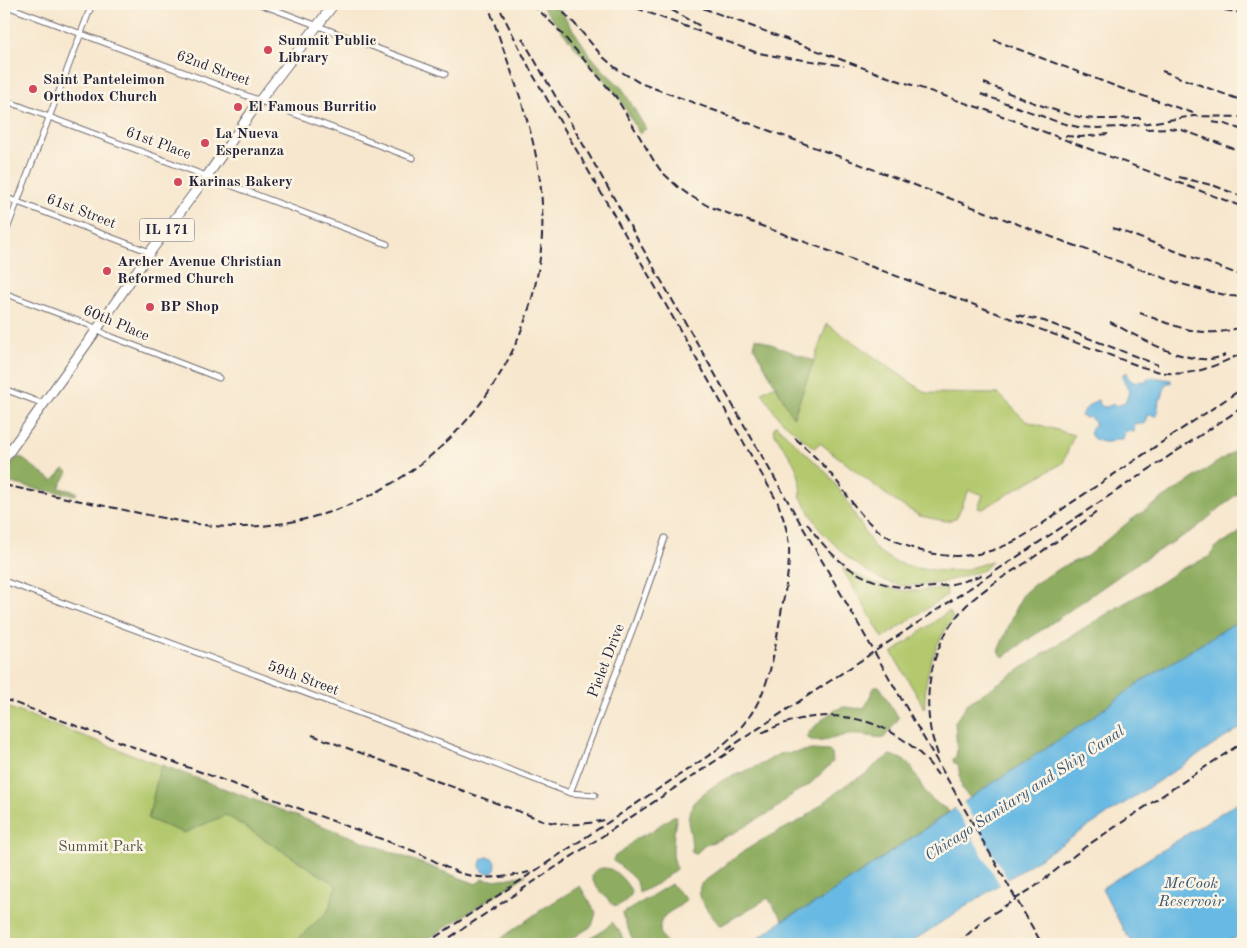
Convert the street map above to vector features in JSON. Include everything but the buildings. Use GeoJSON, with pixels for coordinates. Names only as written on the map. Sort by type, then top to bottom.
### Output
{"type":"FeatureCollection","features":[{"type":"Feature","properties":{"kind":"main road","name":"IL 171"},"geometry":{"type":"LineString","coordinates":[[4,459],[260,100],[334,4]]}},
{"type":"Feature","properties":{"kind":"street"},"geometry":{"type":"LineString","coordinates":[[4,237],[92,4]]}},
{"type":"Feature","properties":{"kind":"street"},"geometry":{"type":"LineString","coordinates":[[260,4],[445,74]]}},
{"type":"Feature","properties":{"kind":"street","name":"62nd Street"},"geometry":{"type":"LineString","coordinates":[[4,5],[412,158]]}},
{"type":"Feature","properties":{"kind":"street","name":"61st Place"},"geometry":{"type":"LineString","coordinates":[[4,100],[387,244]]}},
{"type":"Feature","properties":{"kind":"street","name":"61st Street"},"geometry":{"type":"LineString","coordinates":[[4,197],[150,252]]}},
{"type":"Feature","properties":{"kind":"street","name":"60th Place"},"geometry":{"type":"LineString","coordinates":[[4,293],[219,378]]}},
{"type":"Feature","properties":{"kind":"street"},"geometry":{"type":"LineString","coordinates":[[4,389],[44,404]]}},
{"type":"Feature","properties":{"kind":"street","name":"Pielet Drive"},"geometry":{"type":"LineString","coordinates":[[570,793],[635,623],[665,538]]}},
{"type":"Feature","properties":{"kind":"street","name":"59th Street"},"geometry":{"type":"LineString","coordinates":[[4,581],[570,793],[595,795]]}},
{"type":"Feature","properties":{"kind":"green space"},"geometry":{"type":"Polygon","coordinates":[[[540,4],[554,4],[560,10],[590,55],[622,88],[646,129],[639,133],[619,97],[540,4]]]}},
{"type":"Feature","properties":{"kind":"green space"},"geometry":{"type":"Polygon","coordinates":[[[827,324],[926,393],[999,394],[1026,421],[1074,435],[1063,463],[983,509],[978,508],[983,495],[969,490],[956,519],[945,521],[920,516],[893,500],[820,443],[814,448],[781,420],[762,392],[775,385],[794,416],[827,324]]]}},
{"type":"Feature","properties":{"kind":"green space"},"geometry":{"type":"Polygon","coordinates":[[[756,338],[814,361],[793,417],[754,347],[756,338]]]}},
{"type":"Feature","properties":{"kind":"green space"},"geometry":{"type":"Polygon","coordinates":[[[776,425],[828,474],[845,498],[875,549],[893,561],[916,568],[943,571],[964,570],[992,561],[984,570],[940,583],[923,585],[904,586],[884,581],[865,570],[847,557],[821,531],[800,496],[798,473],[773,430],[776,425]]]}},
{"type":"Feature","properties":{"kind":"green space"},"geometry":{"type":"Polygon","coordinates":[[[1243,445],[1243,490],[1195,529],[1136,564],[1003,657],[998,651],[1024,593],[1036,583],[1064,566],[1087,556],[1131,520],[1243,445]]]}},
{"type":"Feature","properties":{"kind":"green space"},"geometry":{"type":"Polygon","coordinates":[[[20,457],[53,481],[64,469],[68,472],[59,488],[77,492],[76,495],[7,482],[4,476],[15,459],[20,457]]]}},
{"type":"Feature","properties":{"kind":"green space"},"geometry":{"type":"Polygon","coordinates":[[[1243,529],[1243,618],[1142,681],[1083,724],[970,798],[962,789],[958,764],[954,763],[953,759],[956,757],[957,749],[955,722],[967,704],[1123,604],[1181,569],[1209,557],[1216,547],[1243,529]]]}},
{"type":"Feature","properties":{"kind":"green space"},"geometry":{"type":"Polygon","coordinates":[[[842,568],[875,583],[892,588],[910,591],[946,588],[947,595],[883,638],[842,568]]]}},
{"type":"Feature","properties":{"kind":"green space"},"geometry":{"type":"Polygon","coordinates":[[[949,611],[953,618],[940,639],[928,672],[925,709],[892,653],[949,611]]]}},
{"type":"Feature","properties":{"kind":"green space"},"geometry":{"type":"Polygon","coordinates":[[[875,686],[879,686],[882,690],[899,718],[884,738],[848,735],[816,741],[806,737],[816,725],[836,709],[843,707],[865,707],[875,686]]]}},
{"type":"Feature","properties":{"kind":"green space","name":"Summit Park"},"geometry":{"type":"Polygon","coordinates":[[[4,706],[476,884],[483,879],[500,879],[526,875],[420,944],[4,944],[4,706]]]}},
{"type":"Feature","properties":{"kind":"green space"},"geometry":{"type":"Polygon","coordinates":[[[812,750],[829,751],[832,754],[833,762],[809,785],[794,793],[773,811],[734,833],[704,846],[695,855],[692,852],[688,822],[689,814],[693,803],[705,792],[723,780],[762,764],[779,754],[812,750]]]}},
{"type":"Feature","properties":{"kind":"green space"},"geometry":{"type":"Polygon","coordinates":[[[890,755],[901,759],[911,766],[926,794],[950,811],[818,902],[783,920],[768,898],[720,926],[702,901],[699,889],[701,884],[741,853],[803,819],[847,784],[869,772],[874,766],[890,755]]]}},
{"type":"Feature","properties":{"kind":"green space"},"geometry":{"type":"Polygon","coordinates":[[[162,765],[476,884],[483,879],[500,879],[526,875],[420,944],[292,944],[328,911],[336,885],[226,815],[184,833],[148,819],[162,765]]]}},
{"type":"Feature","properties":{"kind":"green space"},"geometry":{"type":"Polygon","coordinates":[[[673,816],[677,816],[673,848],[676,869],[660,882],[639,893],[637,882],[613,861],[614,857],[635,839],[650,832],[673,816]]]}},
{"type":"Feature","properties":{"kind":"green space"},"geometry":{"type":"Polygon","coordinates":[[[602,868],[610,869],[616,873],[631,890],[632,893],[626,901],[617,906],[613,905],[603,895],[592,878],[593,872],[602,868]]]}},
{"type":"Feature","properties":{"kind":"green space"},"geometry":{"type":"Polygon","coordinates":[[[671,884],[686,899],[666,914],[661,922],[661,934],[667,944],[636,944],[622,914],[671,884]]]}},
{"type":"Feature","properties":{"kind":"green space"},"geometry":{"type":"Polygon","coordinates":[[[580,886],[596,913],[592,926],[571,939],[570,944],[496,944],[544,908],[580,886]]]}},
{"type":"Feature","properties":{"kind":"green space"},"geometry":{"type":"Polygon","coordinates":[[[612,922],[620,932],[625,944],[587,944],[592,937],[612,922]]]}},
{"type":"Feature","properties":{"kind":"water"},"geometry":{"type":"Polygon","coordinates":[[[1124,373],[1128,373],[1127,376],[1133,382],[1145,381],[1152,377],[1171,380],[1171,383],[1166,383],[1162,398],[1159,400],[1157,416],[1147,415],[1145,424],[1135,423],[1134,432],[1125,431],[1123,439],[1105,442],[1094,439],[1090,431],[1095,426],[1095,422],[1089,417],[1081,416],[1088,406],[1098,400],[1104,407],[1113,404],[1117,406],[1124,403],[1129,391],[1122,377],[1124,373]]]}},
{"type":"Feature","properties":{"kind":"water","name":"Chicago Sanitary and Ship Canal"},"geometry":{"type":"Polygon","coordinates":[[[1243,618],[1243,726],[908,944],[751,944],[783,920],[818,902],[970,798],[1083,724],[1142,681],[1243,618]]]}},
{"type":"Feature","properties":{"kind":"water","name":"McCook Reservoir"},"geometry":{"type":"Polygon","coordinates":[[[1243,799],[1243,934],[1223,944],[1134,944],[1124,931],[1102,888],[1243,799]]]}},
{"type":"Feature","properties":{"kind":"water"},"geometry":{"type":"Polygon","coordinates":[[[485,857],[491,857],[496,862],[494,871],[485,873],[480,868],[480,862],[485,857]]]}},
{"type":"Feature","properties":{"kind":"pier"},"geometry":{"type":"Polygon","coordinates":[[[963,801],[1008,880],[1000,885],[954,806],[963,801]]]}},
{"type":"Feature","properties":{"kind":"railway"},"geometry":{"type":"LineString","coordinates":[[4,485],[196,524],[236,527],[299,520],[358,501],[412,470],[458,430],[495,382],[522,327],[539,268],[542,204],[535,152],[522,102],[488,4]]}},
{"type":"Feature","properties":{"kind":"railway"},"geometry":{"type":"LineString","coordinates":[[532,4],[556,27],[616,97],[661,171],[678,187],[708,206],[1153,370],[1172,373],[1193,372],[1214,366],[1243,353]]}},
{"type":"Feature","properties":{"kind":"railway"},"geometry":{"type":"LineString","coordinates":[[555,4],[602,56],[620,71],[640,83],[1178,283],[1230,296],[1243,297]]}},
{"type":"Feature","properties":{"kind":"railway"},"geometry":{"type":"LineString","coordinates":[[625,4],[755,52],[844,66]]}},
{"type":"Feature","properties":{"kind":"railway"},"geometry":{"type":"LineString","coordinates":[[661,4],[702,27]]}},
{"type":"Feature","properties":{"kind":"railway"},"geometry":{"type":"LineString","coordinates":[[692,4],[888,77],[989,111],[1243,207]]}},
{"type":"Feature","properties":{"kind":"railway"},"geometry":{"type":"LineString","coordinates":[[1189,4],[1243,13]]}},
{"type":"Feature","properties":{"kind":"railway"},"geometry":{"type":"LineString","coordinates":[[425,944],[714,752],[739,730],[757,704],[769,673],[789,565],[788,535],[778,503],[532,73],[501,11]]}},
{"type":"Feature","properties":{"kind":"railway"},"geometry":{"type":"LineString","coordinates":[[522,38],[1042,944]]}},
{"type":"Feature","properties":{"kind":"railway"},"geometry":{"type":"LineString","coordinates":[[994,40],[1123,89],[1196,114]]}},
{"type":"Feature","properties":{"kind":"railway"},"geometry":{"type":"LineString","coordinates":[[1162,71],[1243,101]]}},
{"type":"Feature","properties":{"kind":"railway"},"geometry":{"type":"LineString","coordinates":[[984,83],[1079,117],[1102,119],[1141,118]]}},
{"type":"Feature","properties":{"kind":"railway"},"geometry":{"type":"LineString","coordinates":[[981,94],[1058,122],[1078,127],[1122,127],[1194,116],[1243,117]]}},
{"type":"Feature","properties":{"kind":"railway"},"geometry":{"type":"LineString","coordinates":[[1212,122],[1243,130]]}},
{"type":"Feature","properties":{"kind":"railway"},"geometry":{"type":"LineString","coordinates":[[1145,129],[1169,128],[1182,130],[1243,152]]}},
{"type":"Feature","properties":{"kind":"railway"},"geometry":{"type":"LineString","coordinates":[[1065,136],[1081,137],[1108,134]]}},
{"type":"Feature","properties":{"kind":"railway"},"geometry":{"type":"LineString","coordinates":[[1179,177],[1215,186],[1243,197]]}},
{"type":"Feature","properties":{"kind":"railway"},"geometry":{"type":"LineString","coordinates":[[1113,228],[1243,276]]}},
{"type":"Feature","properties":{"kind":"railway"},"geometry":{"type":"LineString","coordinates":[[1140,313],[1178,327],[1203,332],[1216,332],[1243,326]]}},
{"type":"Feature","properties":{"kind":"railway"},"geometry":{"type":"LineString","coordinates":[[1017,315],[1044,321],[1158,365]]}},
{"type":"Feature","properties":{"kind":"railway"},"geometry":{"type":"LineString","coordinates":[[1110,322],[1154,345],[1178,354],[1205,359],[1225,355]]}},
{"type":"Feature","properties":{"kind":"railway"},"geometry":{"type":"LineString","coordinates":[[795,438],[830,473],[861,514],[882,533],[893,540],[918,550],[943,555],[969,555],[996,549],[1021,537],[1243,388]]}},
{"type":"Feature","properties":{"kind":"railway"},"geometry":{"type":"LineString","coordinates":[[726,750],[1243,407]]}},
{"type":"Feature","properties":{"kind":"railway"},"geometry":{"type":"LineString","coordinates":[[938,755],[930,726],[929,692],[935,658],[949,627],[971,601],[998,580],[1027,562],[1098,511]]}},
{"type":"Feature","properties":{"kind":"railway"},"geometry":{"type":"LineString","coordinates":[[807,523],[827,549],[845,565],[867,578],[883,584],[916,588],[933,587],[982,575]]}},
{"type":"Feature","properties":{"kind":"railway"},"geometry":{"type":"LineString","coordinates":[[4,699],[411,850],[460,873],[477,877],[494,877],[512,876],[529,872]]}},
{"type":"Feature","properties":{"kind":"railway"},"geometry":{"type":"LineString","coordinates":[[762,733],[786,723],[810,717],[835,716],[858,720],[881,727],[902,739],[921,755],[938,775]]}},
{"type":"Feature","properties":{"kind":"railway"},"geometry":{"type":"LineString","coordinates":[[312,735],[545,821],[577,824],[608,819]]}},
{"type":"Feature","properties":{"kind":"railway"},"geometry":{"type":"LineString","coordinates":[[957,944],[986,918],[1036,886],[1085,847],[1243,742]]}},
{"type":"Feature","properties":{"kind":"railway"},"geometry":{"type":"LineString","coordinates":[[440,944],[735,748]]}},
{"type":"Feature","properties":{"kind":"place","name":"Summit Public Library"},"geometry":{"type":"Point","coordinates":[268,50]}},
{"type":"Feature","properties":{"kind":"place","name":"Saint Panteleimon Orthodox Church"},"geometry":{"type":"Point","coordinates":[33,89]}},
{"type":"Feature","properties":{"kind":"place","name":"El Famous Burritio"},"geometry":{"type":"Point","coordinates":[238,107]}},
{"type":"Feature","properties":{"kind":"place","name":"La Nueva Esperanza"},"geometry":{"type":"Point","coordinates":[205,143]}},
{"type":"Feature","properties":{"kind":"place","name":"Karinas Bakery"},"geometry":{"type":"Point","coordinates":[178,182]}},
{"type":"Feature","properties":{"kind":"place","name":"Archer Avenue Christian Reformed Church"},"geometry":{"type":"Point","coordinates":[107,271]}},
{"type":"Feature","properties":{"kind":"place","name":"BP Shop"},"geometry":{"type":"Point","coordinates":[150,307]}}]}
